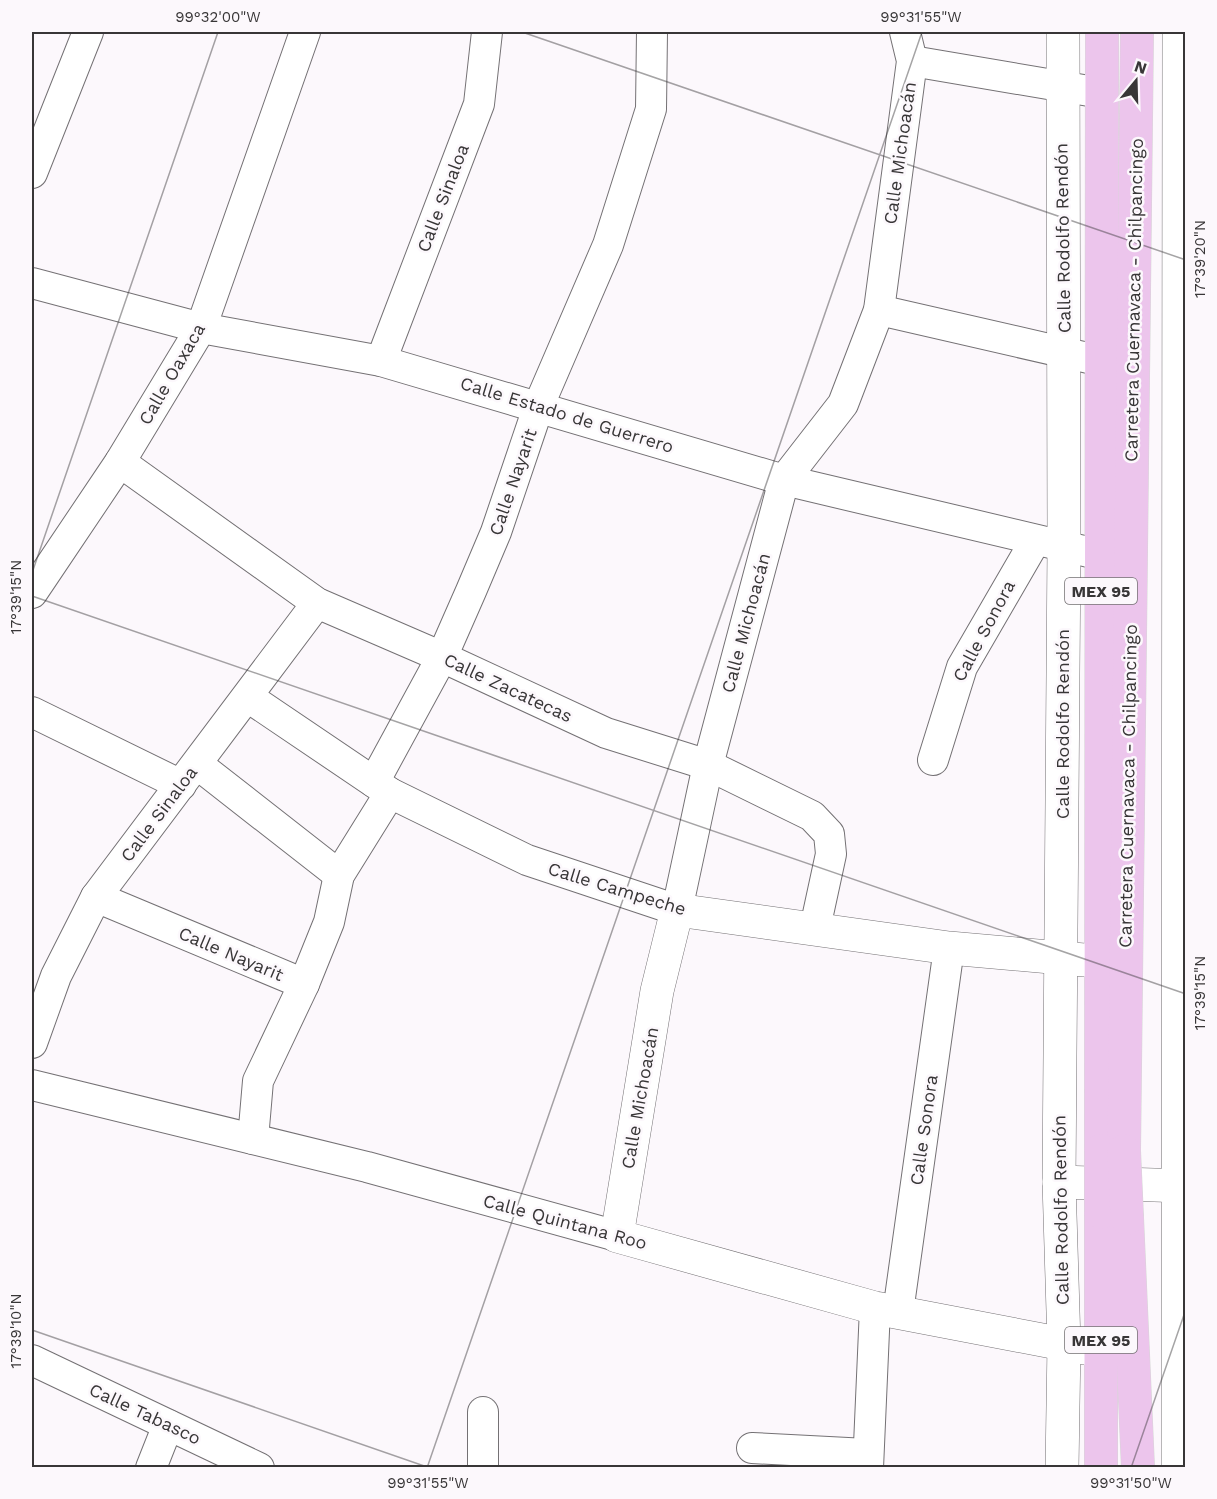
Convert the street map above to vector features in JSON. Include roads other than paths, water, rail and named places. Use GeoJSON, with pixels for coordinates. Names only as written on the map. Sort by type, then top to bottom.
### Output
{"type":"FeatureCollection","features":[{"type":"Feature","properties":{"kind":"main road","name":"Carretera Cuernavaca - Chilpancingo"},"geometry":{"type":"LineString","coordinates":[[1102,32],[1101,961],[1114,1215],[1138,1467]]}},
{"type":"Feature","properties":{"kind":"main road","name":"Carretera Cuernavaca - Chilpancingo"},"geometry":{"type":"LineString","coordinates":[[1112,1151],[1137,32]]}},
{"type":"Feature","properties":{"kind":"main road","name":"Carretera Cuernavaca - Chilpancingo"},"geometry":{"type":"LineString","coordinates":[[1101,1467],[1101,1351],[1114,1215]]}},
{"type":"Feature","properties":{"kind":"street"},"geometry":{"type":"LineString","coordinates":[[32,173],[88,32]]}},
{"type":"Feature","properties":{"kind":"street","name":"Calle Oaxaca"},"geometry":{"type":"LineString","coordinates":[[32,593],[120,462],[201,328],[305,32]]}},
{"type":"Feature","properties":{"kind":"street","name":"Calle Sinaloa"},"geometry":{"type":"LineString","coordinates":[[381,360],[479,104],[487,32]]}},
{"type":"Feature","properties":{"kind":"street","name":"Calle Nayarit"},"geometry":{"type":"LineString","coordinates":[[96,897],[304,984],[329,922],[339,874],[382,788],[496,532],[539,405],[608,245],[651,109],[652,32]]}},
{"type":"Feature","properties":{"kind":"street","name":"Calle Michoacán"},"geometry":{"type":"LineString","coordinates":[[616,1236],[657,991],[708,765],[784,480],[843,404],[879,310],[912,61],[905,32]]}},
{"type":"Feature","properties":{"kind":"street","name":"Calle Rodolfo Rendón"},"geometry":{"type":"LineString","coordinates":[[1062,1467],[1064,1344],[1059,1182],[1061,958],[1049,544],[1065,353],[1063,32]]}},
{"type":"Feature","properties":{"kind":"street"},"geometry":{"type":"LineString","coordinates":[[1179,32],[1182,197],[1180,1463]]}},
{"type":"Feature","properties":{"kind":"street"},"geometry":{"type":"LineString","coordinates":[[912,61],[1101,93]]}},
{"type":"Feature","properties":{"kind":"street","name":"Calle Estado de Guerrero"},"geometry":{"type":"LineString","coordinates":[[32,283],[201,328],[381,360],[539,405],[784,480],[1101,555]]}},
{"type":"Feature","properties":{"kind":"street"},"geometry":{"type":"LineString","coordinates":[[879,310],[1101,361]]}},
{"type":"Feature","properties":{"kind":"street","name":"Calle Zacatecas"},"geometry":{"type":"LineString","coordinates":[[120,462],[317,603],[442,657],[606,733],[708,765],[812,816],[829,834],[831,855],[815,928]]}},
{"type":"Feature","properties":{"kind":"street","name":"Calle Sonora"},"geometry":{"type":"LineString","coordinates":[[933,760],[962,667],[1049,544]]}},
{"type":"Feature","properties":{"kind":"street","name":"Calle Sinaloa"},"geometry":{"type":"LineString","coordinates":[[32,1043],[56,976],[96,897],[317,603]]}},
{"type":"Feature","properties":{"kind":"street","name":"Calle Campeche"},"geometry":{"type":"LineString","coordinates":[[248,697],[382,788],[527,860],[676,910],[949,948],[1101,961]]}},
{"type":"Feature","properties":{"kind":"street"},"geometry":{"type":"LineString","coordinates":[[32,712],[189,775],[339,874]]}},
{"type":"Feature","properties":{"kind":"street","name":"Calle Sonora"},"geometry":{"type":"LineString","coordinates":[[867,1461],[887,1310],[949,948]]}},
{"type":"Feature","properties":{"kind":"street"},"geometry":{"type":"LineString","coordinates":[[253,1139],[258,1081],[304,984]]}},
{"type":"Feature","properties":{"kind":"street","name":"Calle Quintana Roo"},"geometry":{"type":"LineString","coordinates":[[32,1085],[367,1167],[887,1310],[1101,1351]]}},
{"type":"Feature","properties":{"kind":"street"},"geometry":{"type":"LineString","coordinates":[[1059,1182],[1182,1186]]}},
{"type":"Feature","properties":{"kind":"street","name":"Calle Tabasco"},"geometry":{"type":"LineString","coordinates":[[32,1360],[259,1467]]}},
{"type":"Feature","properties":{"kind":"street"},"geometry":{"type":"LineString","coordinates":[[483,1412],[483,1467]]}},
{"type":"Feature","properties":{"kind":"street"},"geometry":{"type":"LineString","coordinates":[[151,1467],[168,1425]]}},
{"type":"Feature","properties":{"kind":"street"},"geometry":{"type":"LineString","coordinates":[[752,1448],[867,1461]]}}]}
